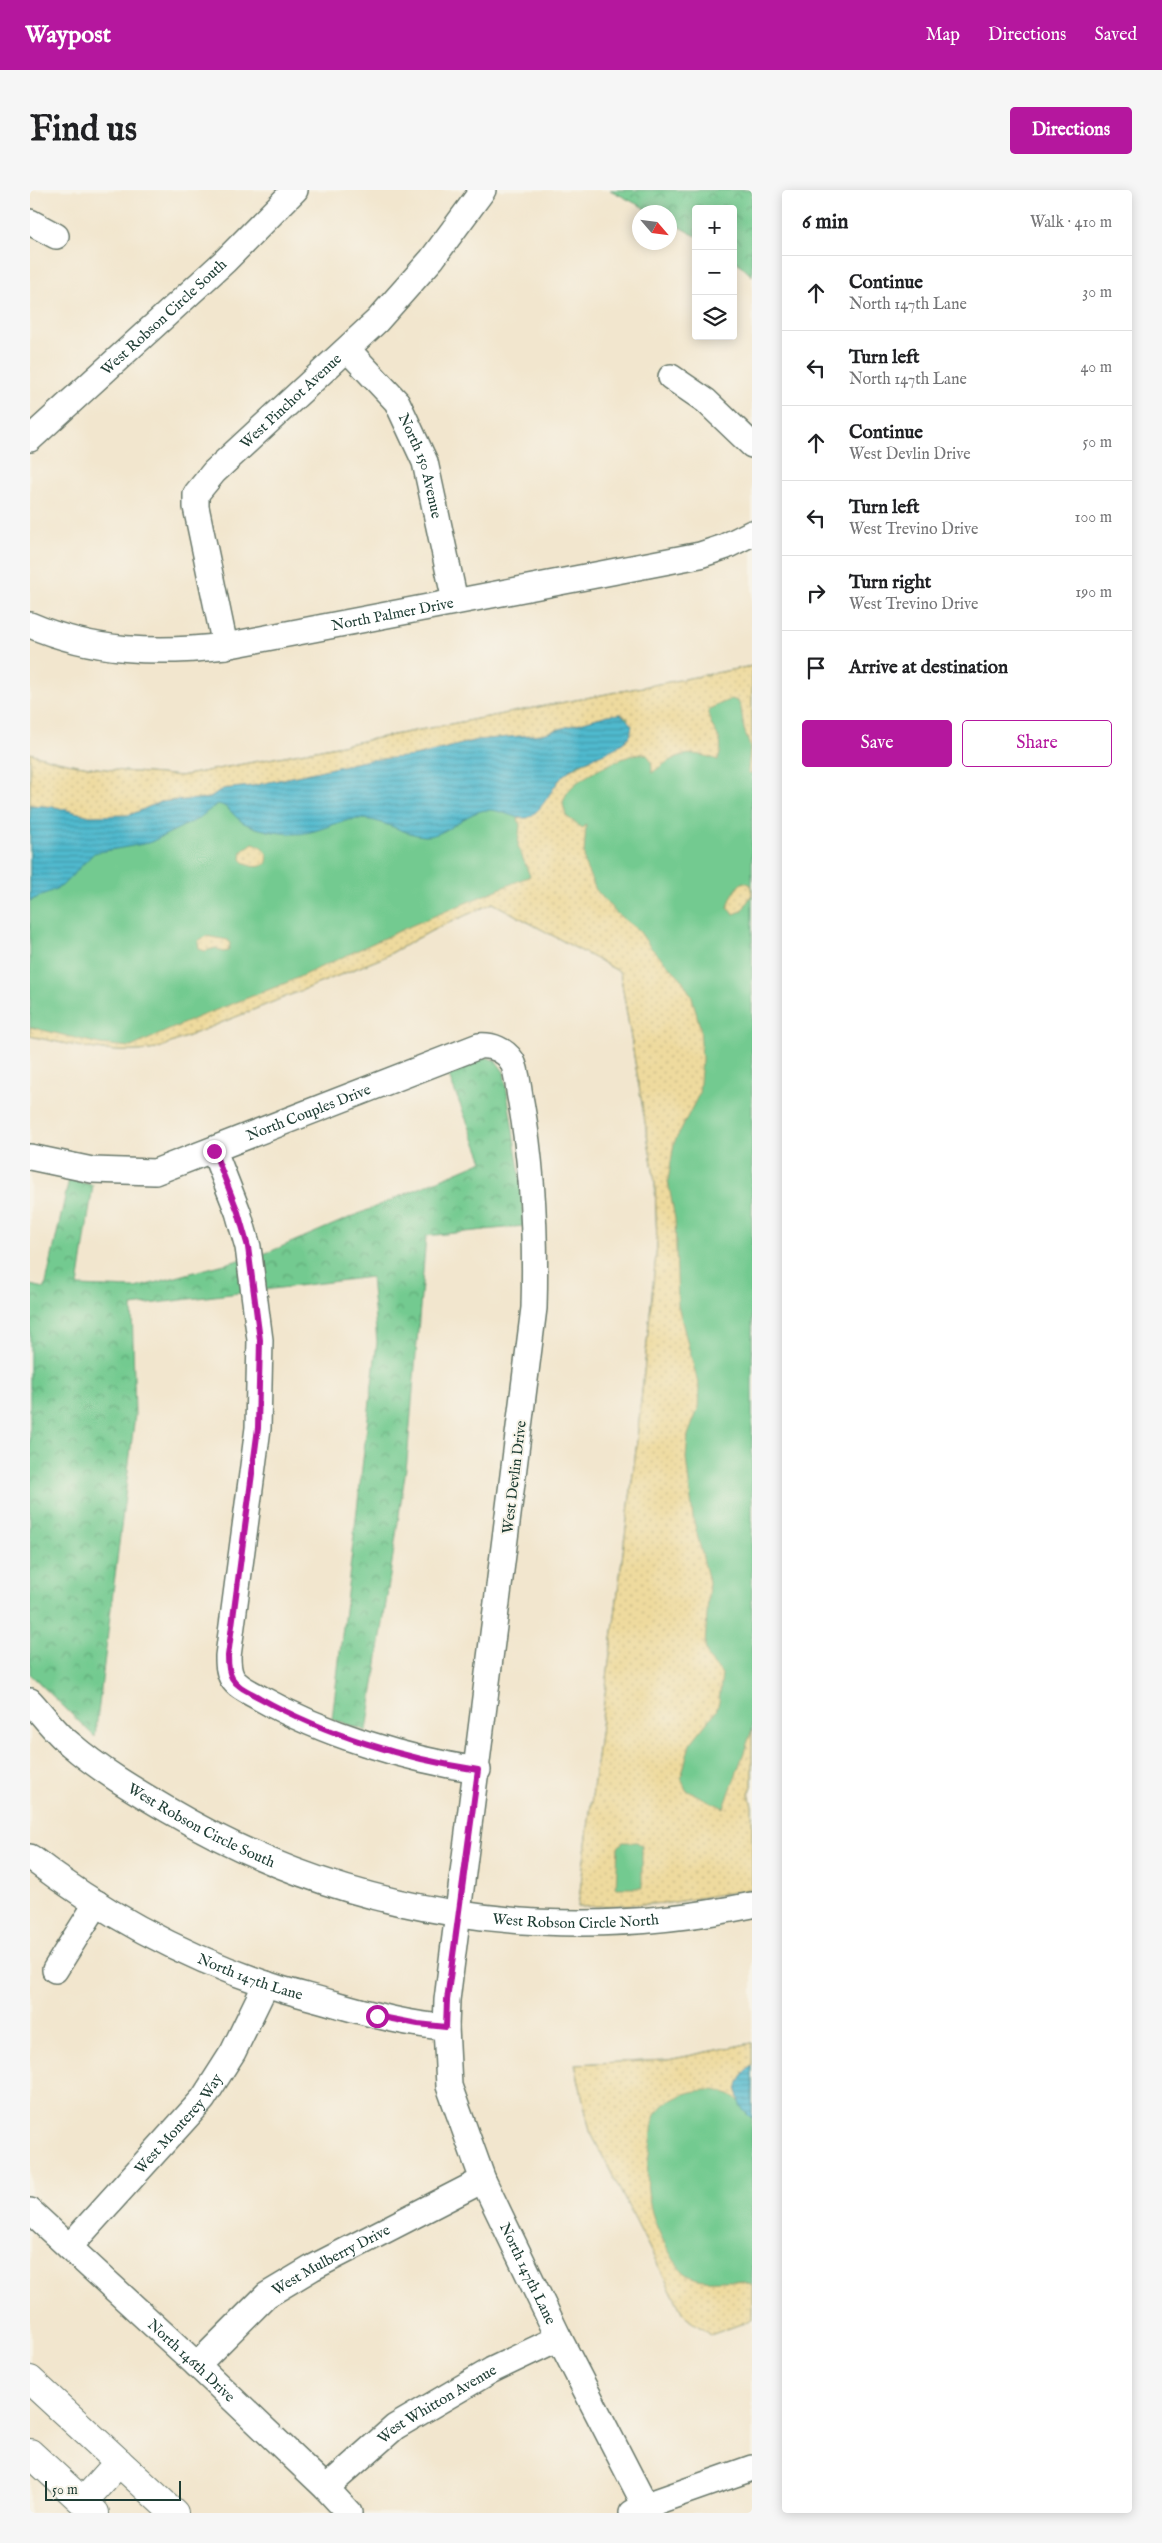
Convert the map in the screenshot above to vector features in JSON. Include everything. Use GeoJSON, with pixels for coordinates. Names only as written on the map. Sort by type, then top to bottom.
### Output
{"type":"FeatureCollection","features":[{"type":"Feature","properties":{"kind":"main road"},"geometry":{"type":"LineString","coordinates":[[30,2380],[174,2513]]}},
{"type":"Feature","properties":{"kind":"main road"},"geometry":{"type":"LineString","coordinates":[[30,2453],[84,2509],[119,2462]]}},
{"type":"Feature","properties":{"kind":"street","name":"West Robson Circle South"},"geometry":{"type":"LineString","coordinates":[[30,439],[224,261],[294,190]]}},
{"type":"Feature","properties":{"kind":"street","name":"West Pinchot Avenue"},"geometry":{"type":"LineString","coordinates":[[225,646],[196,507],[196,494],[214,472],[348,350],[411,284],[483,190]]}},
{"type":"Feature","properties":{"kind":"street"},"geometry":{"type":"LineString","coordinates":[[30,222],[56,236]]}},
{"type":"Feature","properties":{"kind":"street","name":"North 150 Avenue"},"geometry":{"type":"LineString","coordinates":[[348,350],[396,402],[425,462],[455,601]]}},
{"type":"Feature","properties":{"kind":"street"},"geometry":{"type":"LineString","coordinates":[[671,377],[706,401],[752,445]]}},
{"type":"Feature","properties":{"kind":"street","name":"North Palmer Drive"},"geometry":{"type":"LineString","coordinates":[[30,625],[64,638],[116,649],[168,651],[225,646],[700,554],[724,547],[752,533]]}},
{"type":"Feature","properties":{"kind":"street","name":"North Couples Drive"},"geometry":{"type":"LineString","coordinates":[[30,1157],[92,1170],[155,1172],[214,1151],[479,1046],[496,1048]]}},
{"type":"Feature","properties":{"kind":"street","name":"West Devlin Drive"},"geometry":{"type":"LineString","coordinates":[[459,1914],[531,1343],[535,1269],[533,1198],[524,1124],[514,1066],[507,1055],[496,1048]]}},
{"type":"Feature","properties":{"kind":"street"},"geometry":{"type":"LineString","coordinates":[[214,1151],[238,1212],[248,1247],[260,1340],[258,1428],[228,1656],[229,1671],[236,1683],[285,1712],[342,1735],[447,1765],[478,1770]]}},
{"type":"Feature","properties":{"kind":"street","name":"West Robson Circle South"},"geometry":{"type":"LineString","coordinates":[[30,1701],[69,1743],[111,1776],[203,1830],[243,1851],[286,1869],[399,1903]]}},
{"type":"Feature","properties":{"kind":"street","name":"North 147th Lane"},"geometry":{"type":"LineString","coordinates":[[30,1857],[97,1904],[183,1951],[266,1984],[377,2016],[446,2027]]}},
{"type":"Feature","properties":{"kind":"street","name":"West Robson Circle North"},"geometry":{"type":"LineString","coordinates":[[399,1903],[459,1914],[518,1921],[596,1924],[660,1920],[752,1905]]}},
{"type":"Feature","properties":{"kind":"street"},"geometry":{"type":"LineString","coordinates":[[55,1970],[97,1904]]}},
{"type":"Feature","properties":{"kind":"street","name":"North 147th Lane"},"geometry":{"type":"LineString","coordinates":[[459,1914],[447,2000],[446,2027],[449,2086],[483,2180],[641,2511]]}},
{"type":"Feature","properties":{"kind":"street","name":"West Monterey Way"},"geometry":{"type":"LineString","coordinates":[[69,2247],[202,2099],[233,2052],[266,1984]]}},
{"type":"Feature","properties":{"kind":"street","name":"West Mulberry Drive"},"geometry":{"type":"LineString","coordinates":[[197,2365],[267,2295],[312,2268],[483,2180]]}},
{"type":"Feature","properties":{"kind":"street","name":"North 146th Drive"},"geometry":{"type":"LineString","coordinates":[[30,2211],[197,2365],[326,2488],[349,2513]]}},
{"type":"Feature","properties":{"kind":"street","name":"West Whitton Avenue"},"geometry":{"type":"LineString","coordinates":[[326,2488],[395,2427],[492,2370],[559,2338]]}},
{"type":"Feature","properties":{"kind":"street"},"geometry":{"type":"LineString","coordinates":[[641,2511],[752,2468]]}},
{"type":"Feature","properties":{"kind":"green space"},"geometry":{"type":"Polygon","coordinates":[[[610,190],[752,190],[752,276],[737,262],[737,205],[692,205],[692,234],[677,226],[677,205],[639,205],[610,190]]]}},
{"type":"Feature","properties":{"kind":"green space"},"geometry":{"type":"Polygon","coordinates":[[[752,666],[752,1786],[749,1794],[752,1806],[752,1889],[669,1903],[578,1907],[636,1450],[657,1245],[655,1182],[620,972],[493,903],[433,930],[382,958],[156,1049],[140,1051],[108,1050],[77,1046],[30,1036],[30,753],[48,759],[86,766],[181,776],[752,666]]]}},
{"type":"Feature","properties":{"kind":"green space"},"geometry":{"type":"Polygon","coordinates":[[[486,1057],[496,1061],[504,1072],[522,1190],[524,1226],[426,1236],[407,1461],[367,1731],[332,1719],[377,1342],[371,1277],[132,1306],[135,1415],[95,1737],[30,1674],[30,1285],[45,1288],[69,1179],[93,1185],[78,1286],[135,1288],[269,1252],[483,1161],[447,1072],[486,1057]]]}},
{"type":"Feature","properties":{"kind":"green space"},"geometry":{"type":"Polygon","coordinates":[[[752,2043],[752,2320],[710,2335],[683,2314],[590,2131],[575,2064],[668,2060],[752,2043]]]}},
{"type":"Feature","properties":{"kind":"sand"},"geometry":{"type":"Polygon","coordinates":[[[752,666],[752,774],[748,772],[750,747],[744,729],[741,708],[738,701],[731,699],[709,709],[711,722],[719,738],[720,751],[718,760],[698,755],[683,755],[668,761],[652,773],[651,761],[647,755],[632,755],[599,769],[580,780],[569,790],[563,804],[566,816],[582,828],[586,824],[585,865],[596,890],[616,913],[639,931],[651,948],[681,978],[692,997],[700,1027],[702,1059],[699,1094],[674,1143],[668,1181],[675,1219],[678,1306],[699,1387],[698,1409],[688,1435],[686,1458],[693,1518],[709,1582],[705,1646],[708,1658],[722,1674],[719,1702],[716,1711],[690,1744],[681,1778],[686,1790],[724,1808],[752,1730],[752,1786],[749,1794],[752,1806],[752,1889],[669,1903],[578,1907],[636,1450],[657,1245],[655,1182],[620,972],[493,903],[433,930],[382,958],[156,1049],[140,1051],[108,1050],[77,1046],[30,1036],[30,1027],[100,1044],[131,1047],[198,1017],[286,983],[408,927],[530,876],[518,846],[520,825],[518,818],[531,816],[565,773],[627,740],[628,718],[621,714],[608,715],[542,734],[478,740],[406,758],[359,762],[252,786],[223,789],[215,796],[200,801],[175,800],[160,802],[130,815],[90,816],[55,807],[30,805],[30,753],[48,759],[86,766],[181,776],[752,666]],[[623,1842],[618,1847],[616,1888],[642,1888],[642,1846],[637,1842],[623,1842]]]}},
{"type":"Feature","properties":{"kind":"sand"},"geometry":{"type":"Polygon","coordinates":[[[253,843],[260,846],[267,854],[266,864],[252,866],[246,864],[241,859],[242,851],[253,843]]]}},
{"type":"Feature","properties":{"kind":"sand"},"geometry":{"type":"Polygon","coordinates":[[[743,882],[750,884],[752,894],[742,911],[734,914],[728,909],[729,905],[735,890],[743,882]]]}},
{"type":"Feature","properties":{"kind":"sand"},"geometry":{"type":"Polygon","coordinates":[[[206,936],[228,940],[230,944],[228,951],[223,952],[216,948],[205,951],[199,949],[198,941],[206,936]]]}},
{"type":"Feature","properties":{"kind":"sand"},"geometry":{"type":"Polygon","coordinates":[[[752,2043],[752,2066],[741,2077],[738,2086],[739,2102],[731,2095],[720,2091],[696,2091],[672,2100],[662,2107],[655,2115],[653,2124],[647,2181],[648,2194],[650,2206],[659,2231],[673,2258],[684,2272],[692,2277],[708,2280],[735,2280],[752,2286],[752,2320],[710,2335],[683,2314],[590,2131],[575,2064],[668,2060],[752,2043]]]}},
{"type":"Feature","properties":{"kind":"water"},"geometry":{"type":"Polygon","coordinates":[[[621,714],[632,725],[630,736],[608,752],[582,762],[567,772],[539,809],[527,818],[486,810],[470,815],[440,833],[424,836],[367,819],[350,820],[310,832],[292,834],[255,828],[240,821],[228,809],[217,804],[198,819],[149,843],[94,853],[62,886],[30,901],[30,805],[55,807],[90,816],[130,815],[160,802],[210,798],[223,789],[252,786],[369,760],[416,756],[478,740],[542,734],[608,715],[621,714]]]}},
{"type":"Feature","properties":{"kind":"water"},"geometry":{"type":"Polygon","coordinates":[[[752,2066],[752,2118],[745,2113],[738,2099],[737,2092],[741,2078],[752,2066]]]}},
{"type":"Feature","properties":{"kind":"route"},"geometry":{"type":"LineString","coordinates":[[214,1151],[232,1194],[248,1247],[252,1265],[260,1340],[258,1428],[228,1656],[229,1671],[232,1678],[241,1687],[285,1712],[342,1735],[447,1765],[478,1770],[447,2000],[446,2027],[377,2016]]}}]}
